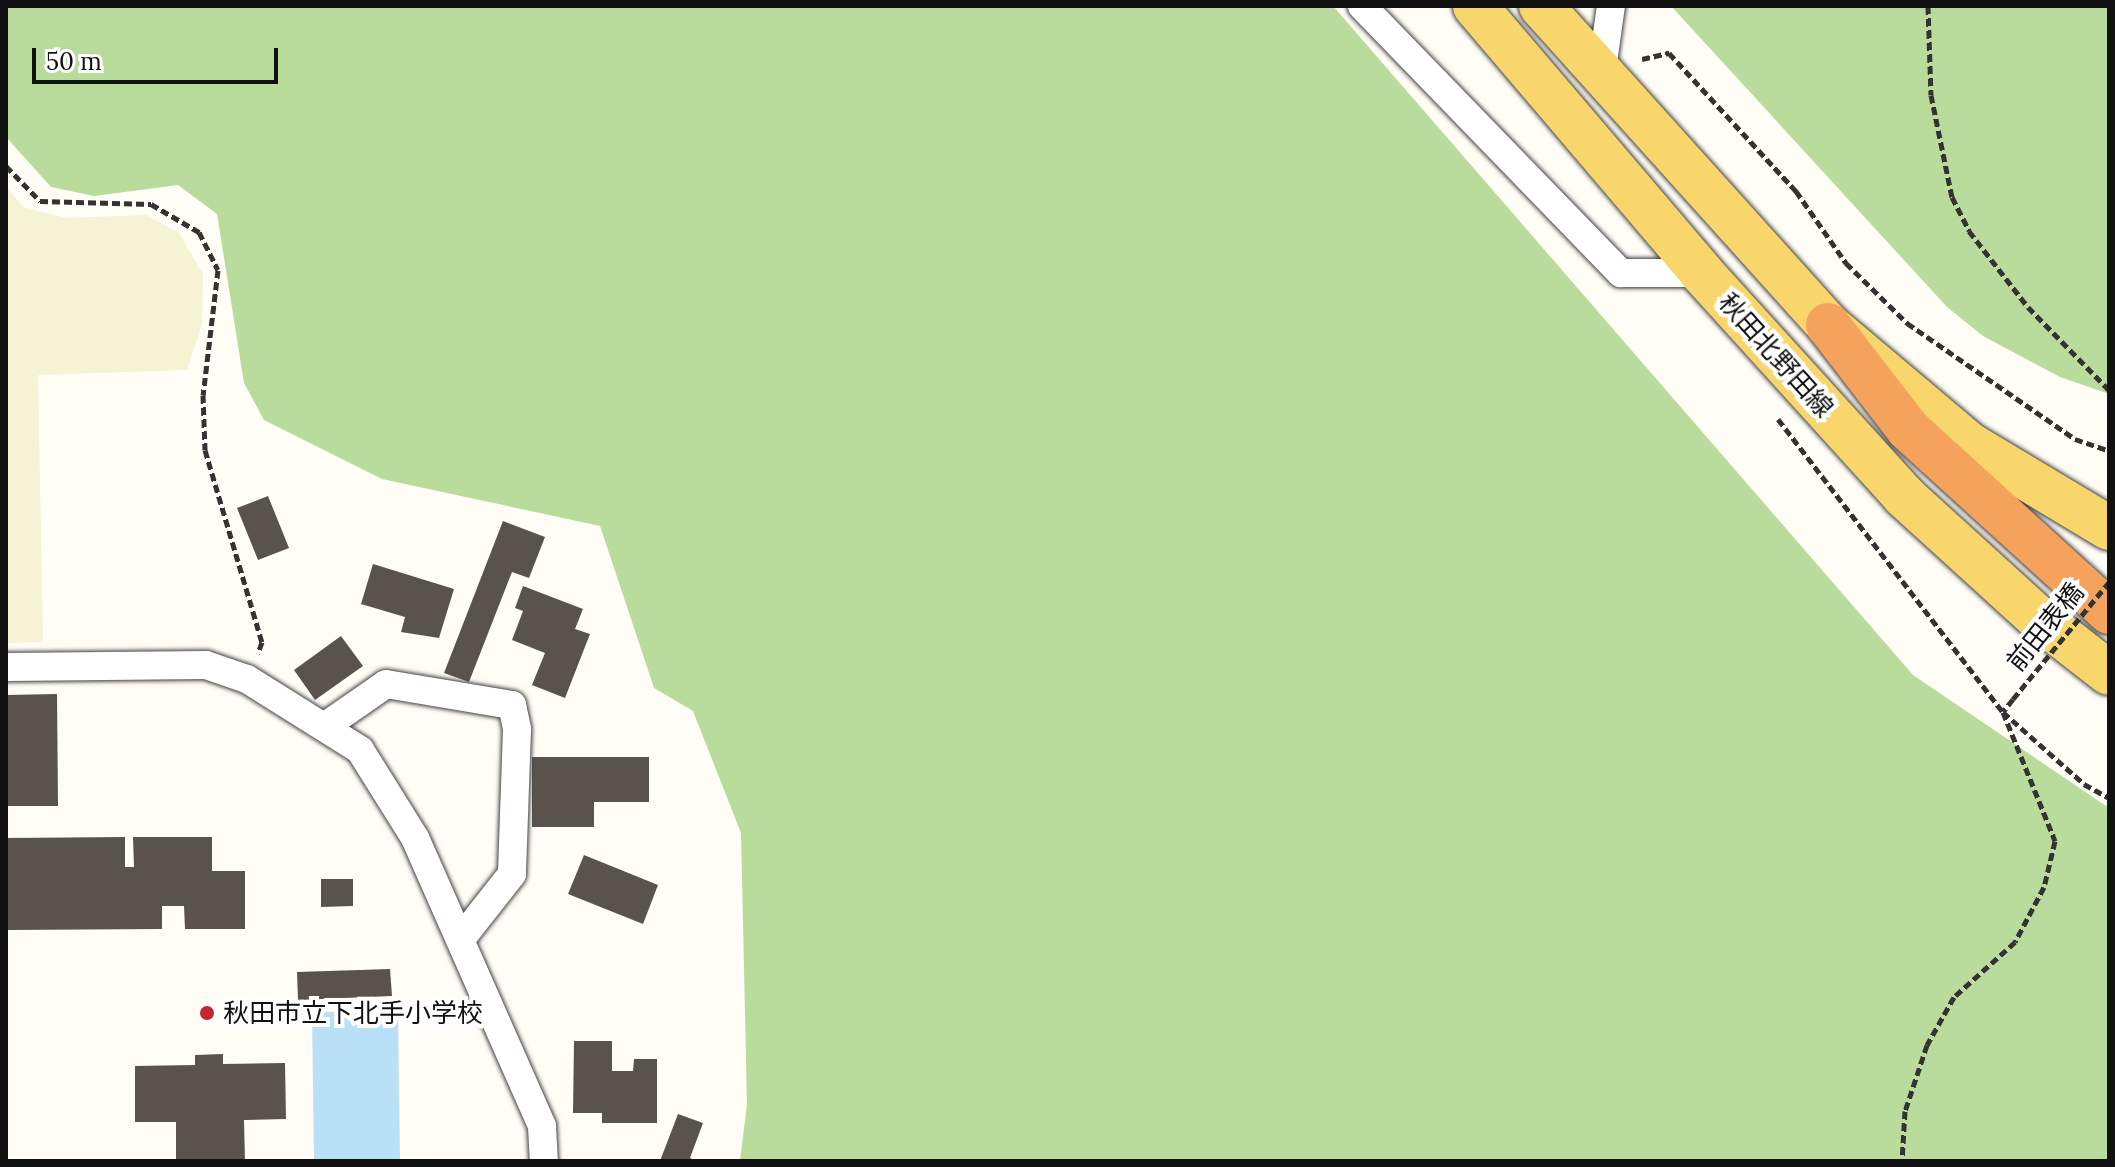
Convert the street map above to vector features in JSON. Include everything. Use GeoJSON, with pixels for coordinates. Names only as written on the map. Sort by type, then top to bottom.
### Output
{"type":"FeatureCollection","features":[{"type":"Feature","properties":{"kind":"highway"},"geometry":{"type":"LineString","coordinates":[[1828,325],[1908,429],[2109,612]]}},
{"type":"Feature","properties":{"kind":"main road","name":"秋田北野田線"},"geometry":{"type":"LineString","coordinates":[[1475,6],[1702,273],[1904,496],[2037,617],[2109,673]]}},
{"type":"Feature","properties":{"kind":"main road"},"geometry":{"type":"LineString","coordinates":[[1541,6],[1602,69],[1828,325],[1969,444],[2109,528]]}},
{"type":"Feature","properties":{"kind":"street"},"geometry":{"type":"LineString","coordinates":[[1362,6],[1621,273],[1702,273]]}},
{"type":"Feature","properties":{"kind":"street"},"geometry":{"type":"LineString","coordinates":[[1602,69],[1611,6]]}},
{"type":"Feature","properties":{"kind":"street"},"geometry":{"type":"LineString","coordinates":[[6,667],[206,665],[247,679],[360,750],[415,838],[542,1126],[544,1161]]}},
{"type":"Feature","properties":{"kind":"street"},"geometry":{"type":"LineString","coordinates":[[324,727],[386,684],[512,705],[517,729],[512,874],[460,940]]}},
{"type":"Feature","properties":{"kind":"path"},"geometry":{"type":"LineString","coordinates":[[1928,6],[1931,95],[1952,197],[1969,231],[2028,307],[2109,390]]}},
{"type":"Feature","properties":{"kind":"path"},"geometry":{"type":"LineString","coordinates":[[1602,69],[1669,53],[1796,191],[1846,263],[1907,323],[2063,431],[2109,451]]}},
{"type":"Feature","properties":{"kind":"path"},"geometry":{"type":"LineString","coordinates":[[6,166],[40,201],[151,204],[199,232],[218,270],[203,395],[205,450],[262,642],[247,679]]}},
{"type":"Feature","properties":{"kind":"path"},"geometry":{"type":"LineString","coordinates":[[1772,352],[1769,407],[2003,712],[2084,784],[2109,798]]}},
{"type":"Feature","properties":{"kind":"path","name":"前田表橋"},"geometry":{"type":"LineString","coordinates":[[2003,712],[2109,582]]}},
{"type":"Feature","properties":{"kind":"path"},"geometry":{"type":"LineString","coordinates":[[1902,1161],[1905,1111],[1927,1045],[1954,997],[2015,942],[2044,887],[2055,841],[2003,712]]}},
{"type":"Feature","properties":{"kind":"shaded area"},"geometry":{"type":"Polygon","coordinates":[[[6,187],[23,207],[66,218],[146,215],[179,233],[203,274],[202,324],[187,370],[38,375],[43,642],[6,643],[6,187]]]}},
{"type":"Feature","properties":{"kind":"green space"},"geometry":{"type":"Polygon","coordinates":[[[6,6],[1333,6],[1913,675],[2109,808],[2109,1161],[740,1161],[747,1104],[741,833],[693,711],[654,688],[600,526],[382,479],[264,420],[244,383],[217,214],[178,185],[94,196],[51,187],[6,137],[6,6]]]}},
{"type":"Feature","properties":{"kind":"green space"},"geometry":{"type":"Polygon","coordinates":[[[1671,6],[2109,6],[2109,394],[2060,377],[1983,336],[1947,307],[1671,6]]]}},
{"type":"Feature","properties":{"kind":"water"},"geometry":{"type":"Polygon","coordinates":[[[398,1011],[400,1161],[314,1161],[312,1012],[398,1011]]]}},
{"type":"Feature","properties":{"kind":"building"},"geometry":{"type":"Polygon","coordinates":[[[268,496],[289,548],[258,560],[237,508],[268,496]]]}},
{"type":"Feature","properties":{"kind":"building"},"geometry":{"type":"Polygon","coordinates":[[[503,521],[545,537],[529,578],[512,572],[469,682],[444,673],[503,521]]]}},
{"type":"Feature","properties":{"kind":"building"},"geometry":{"type":"Polygon","coordinates":[[[373,564],[454,589],[439,638],[401,632],[405,617],[361,604],[373,564]]]}},
{"type":"Feature","properties":{"kind":"building"},"geometry":{"type":"Polygon","coordinates":[[[523,586],[583,609],[575,629],[590,634],[565,698],[532,685],[545,653],[512,640],[523,611],[515,608],[523,586]]]}},
{"type":"Feature","properties":{"kind":"building"},"geometry":{"type":"Polygon","coordinates":[[[341,636],[363,666],[315,700],[294,670],[341,636]]]}},
{"type":"Feature","properties":{"kind":"building"},"geometry":{"type":"Polygon","coordinates":[[[57,694],[58,806],[6,806],[6,695],[57,694]]]}},
{"type":"Feature","properties":{"kind":"building"},"geometry":{"type":"Polygon","coordinates":[[[532,757],[649,757],[649,802],[594,802],[594,827],[532,827],[532,757]]]}},
{"type":"Feature","properties":{"kind":"building"},"geometry":{"type":"Polygon","coordinates":[[[125,837],[125,867],[134,867],[133,837],[212,837],[212,871],[245,871],[245,929],[185,929],[184,906],[162,906],[162,929],[6,930],[6,838],[125,837]]]}},
{"type":"Feature","properties":{"kind":"building"},"geometry":{"type":"Polygon","coordinates":[[[584,855],[658,885],[643,924],[568,894],[584,855]]]}},
{"type":"Feature","properties":{"kind":"building"},"geometry":{"type":"Polygon","coordinates":[[[321,879],[353,879],[353,906],[321,907],[321,879]]]}},
{"type":"Feature","properties":{"kind":"building"},"geometry":{"type":"Polygon","coordinates":[[[390,969],[392,996],[298,1000],[297,972],[390,969]]]}},
{"type":"Feature","properties":{"kind":"building"},"geometry":{"type":"Polygon","coordinates":[[[574,1041],[612,1041],[612,1071],[633,1071],[634,1059],[657,1059],[657,1123],[602,1123],[602,1113],[573,1113],[574,1041]]]}},
{"type":"Feature","properties":{"kind":"building"},"geometry":{"type":"Polygon","coordinates":[[[223,1054],[223,1064],[285,1063],[286,1119],[244,1120],[245,1161],[176,1161],[176,1122],[135,1122],[135,1066],[195,1065],[195,1055],[223,1054]]]}},
{"type":"Feature","properties":{"kind":"building"},"geometry":{"type":"Polygon","coordinates":[[[678,1114],[703,1123],[690,1158],[697,1161],[660,1161],[678,1114]]]}},
{"type":"Feature","properties":{"kind":"place","name":"秋田市立下北手小学校"},"geometry":{"type":"Point","coordinates":[207,1013]}}]}
